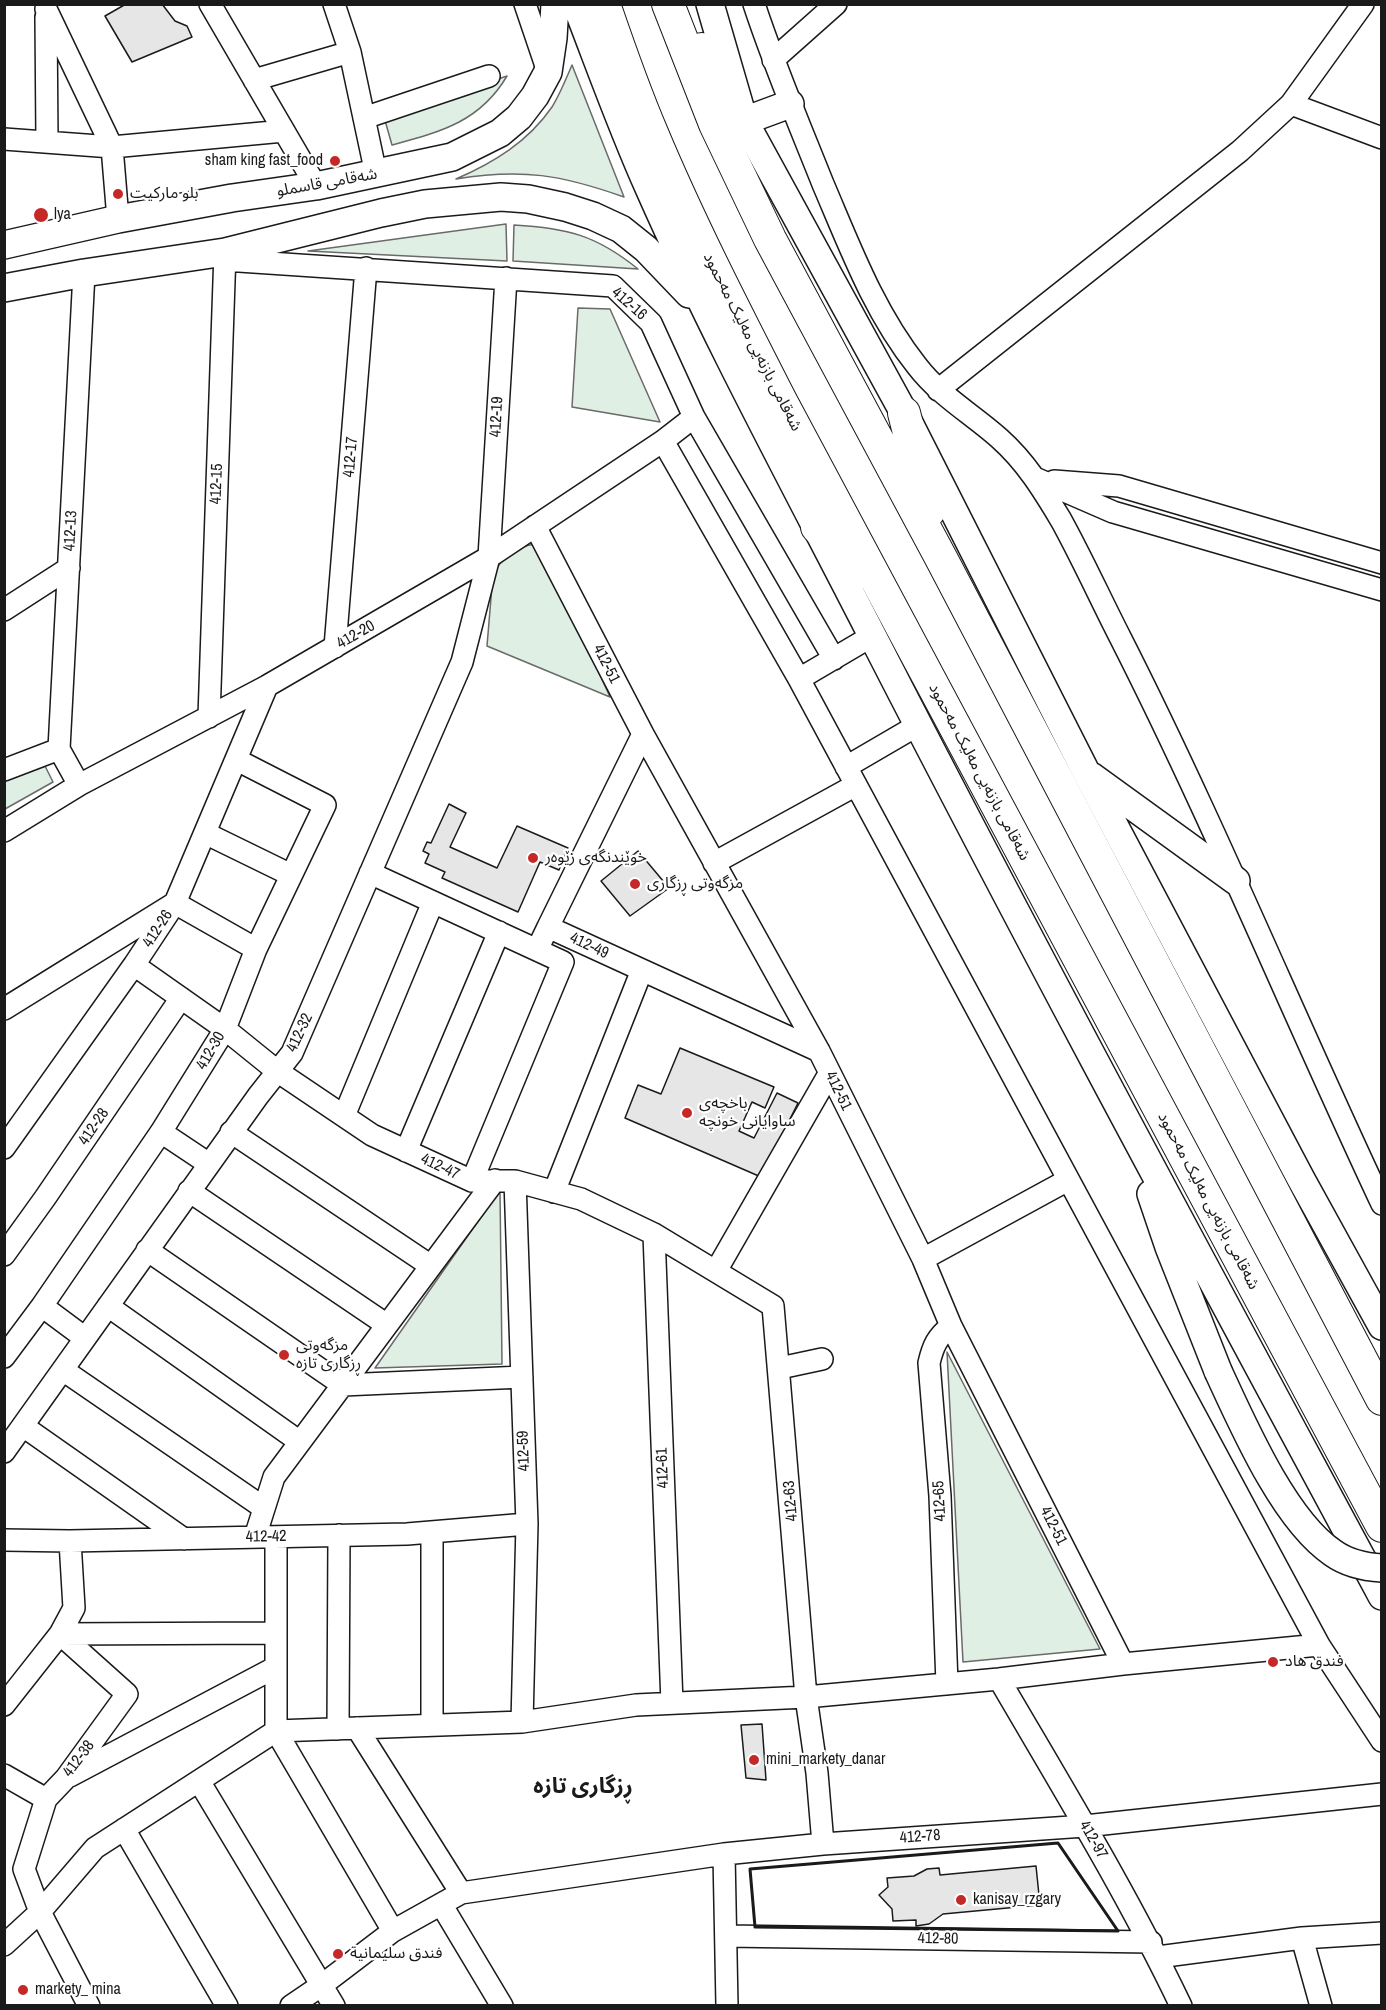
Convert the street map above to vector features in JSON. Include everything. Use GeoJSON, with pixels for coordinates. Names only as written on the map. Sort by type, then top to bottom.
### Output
{"type":"FeatureCollection","features":[{"type":"Feature","properties":{"kind":"highway","name":"شەقامی بازنەیی مەلیک مەحمود"},"geometry":{"type":"LineString","coordinates":[[604,4],[652,132],[716,272],[809,456],[1382,1526]]}},
{"type":"Feature","properties":{"kind":"highway"},"geometry":{"type":"LineString","coordinates":[[668,4],[711,114],[744,187],[1382,1399]]}},
{"type":"Feature","properties":{"kind":"highway"},"geometry":{"type":"LineString","coordinates":[[676,4],[744,121]]}},
{"type":"Feature","properties":{"kind":"highway"},"geometry":{"type":"LineString","coordinates":[[904,413],[941,558]]}},
{"type":"Feature","properties":{"kind":"highway"},"geometry":{"type":"LineString","coordinates":[[817,526],[888,603]]}},
{"type":"Feature","properties":{"kind":"main road","name":"شەقامی قاسملو"},"geometry":{"type":"LineString","coordinates":[[4,245],[118,219],[232,198],[316,186],[452,157],[500,133],[519,117],[535,96],[548,72],[555,4]]}},
{"type":"Feature","properties":{"kind":"main road"},"geometry":{"type":"LineString","coordinates":[[576,4],[629,143],[710,317],[918,725],[1131,1130],[1382,1596]]}},
{"type":"Feature","properties":{"kind":"main road"},"geometry":{"type":"LineString","coordinates":[[710,4],[744,121],[904,413],[1086,772],[1301,1179],[1382,1326]]}},
{"type":"Feature","properties":{"kind":"main road"},"geometry":{"type":"LineString","coordinates":[[744,121],[790,104]]}},
{"type":"Feature","properties":{"kind":"main road"},"geometry":{"type":"LineString","coordinates":[[376,174],[381,213]]}},
{"type":"Feature","properties":{"kind":"main road"},"geometry":{"type":"LineString","coordinates":[[4,288],[84,273],[224,256],[381,213],[425,204],[501,197],[528,199],[593,216],[621,229],[646,249],[710,317]]}},
{"type":"Feature","properties":{"kind":"main road"},"geometry":{"type":"LineString","coordinates":[[1086,772],[1236,881]]}},
{"type":"Feature","properties":{"kind":"main road"},"geometry":{"type":"LineString","coordinates":[[1131,1130],[1169,1247],[1218,1371],[1263,1461],[1305,1527],[1334,1554],[1351,1562],[1382,1568]]}},
{"type":"Feature","properties":{"kind":"street"},"geometry":{"type":"LineString","coordinates":[[210,4],[316,186]]}},
{"type":"Feature","properties":{"kind":"street"},"geometry":{"type":"LineString","coordinates":[[334,4],[350,52],[376,174]]}},
{"type":"Feature","properties":{"kind":"street"},"geometry":{"type":"LineString","coordinates":[[525,4],[548,72]]}},
{"type":"Feature","properties":{"kind":"street"},"geometry":{"type":"LineString","coordinates":[[773,60],[836,4]]}},
{"type":"Feature","properties":{"kind":"street"},"geometry":{"type":"LineString","coordinates":[[938,390],[1240,151],[1291,104],[1363,4]]}},
{"type":"Feature","properties":{"kind":"street"},"geometry":{"type":"LineString","coordinates":[[755,5],[790,104],[842,230],[877,305],[902,347],[919,369],[938,390],[1001,440],[1037,480],[1063,524],[1151,699],[1382,1204]]}},
{"type":"Feature","properties":{"kind":"street"},"geometry":{"type":"LineString","coordinates":[[47,141],[50,6]]}},
{"type":"Feature","properties":{"kind":"street"},"geometry":{"type":"LineString","coordinates":[[50,6],[112,147],[118,219]]}},
{"type":"Feature","properties":{"kind":"street"},"geometry":{"type":"LineString","coordinates":[[254,80],[350,52]]}},
{"type":"Feature","properties":{"kind":"street"},"geometry":{"type":"LineString","coordinates":[[364,118],[489,76]]}},
{"type":"Feature","properties":{"kind":"street"},"geometry":{"type":"LineString","coordinates":[[1291,104],[1382,138]]}},
{"type":"Feature","properties":{"kind":"street"},"geometry":{"type":"LineString","coordinates":[[4,139],[112,147],[284,131]]}},
{"type":"Feature","properties":{"kind":"street","name":"412-16"},"geometry":{"type":"LineString","coordinates":[[224,256],[613,286],[651,323],[694,417],[834,659]]}},
{"type":"Feature","properties":{"kind":"street","name":"412-15"},"geometry":{"type":"LineString","coordinates":[[209,717],[224,256]]}},
{"type":"Feature","properties":{"kind":"street","name":"412-17"},"geometry":{"type":"LineString","coordinates":[[335,647],[366,268]]}},
{"type":"Feature","properties":{"kind":"street","name":"412-13"},"geometry":{"type":"LineString","coordinates":[[59,748],[84,273]]}},
{"type":"Feature","properties":{"kind":"street","name":"412-19"},"geometry":{"type":"LineString","coordinates":[[489,557],[506,278]]}},
{"type":"Feature","properties":{"kind":"street","name":"412-20"},"geometry":{"type":"LineString","coordinates":[[4,831],[79,785],[267,686],[489,557],[663,441],[694,417]]}},
{"type":"Feature","properties":{"kind":"street"},"geometry":{"type":"LineString","coordinates":[[663,441],[799,679],[1319,1645],[1382,1741]]}},
{"type":"Feature","properties":{"kind":"street"},"geometry":{"type":"LineString","coordinates":[[1037,480],[1119,486],[1382,563]]}},
{"type":"Feature","properties":{"kind":"street"},"geometry":{"type":"LineString","coordinates":[[1037,480],[1113,512],[1382,591]]}},
{"type":"Feature","properties":{"kind":"street"},"geometry":{"type":"LineString","coordinates":[[1113,512],[1119,486]]}},
{"type":"Feature","properties":{"kind":"street","name":"412-51"},"geometry":{"type":"LineString","coordinates":[[536,526],[643,734],[819,1051],[923,1259],[951,1326],[1123,1664]]}},
{"type":"Feature","properties":{"kind":"street","name":"412-32"},"geometry":{"type":"LineString","coordinates":[[4,1452],[231,1132],[292,1053],[462,662],[489,557]]}},
{"type":"Feature","properties":{"kind":"street"},"geometry":{"type":"LineString","coordinates":[[4,610],[69,568]]}},
{"type":"Feature","properties":{"kind":"street"},"geometry":{"type":"LineString","coordinates":[[799,679],[872,636]]}},
{"type":"Feature","properties":{"kind":"street","name":"412-26"},"geometry":{"type":"LineString","coordinates":[[4,1149],[175,903],[267,686]]}},
{"type":"Feature","properties":{"kind":"street"},"geometry":{"type":"LineString","coordinates":[[714,863],[851,776],[918,725]]}},
{"type":"Feature","properties":{"kind":"street"},"geometry":{"type":"LineString","coordinates":[[537,950],[643,734]]}},
{"type":"Feature","properties":{"kind":"street"},"geometry":{"type":"LineString","coordinates":[[4,770],[59,748],[79,785]]}},
{"type":"Feature","properties":{"kind":"street","name":"412-30"},"geometry":{"type":"LineString","coordinates":[[4,1357],[42,1306],[161,1132],[225,1029],[256,949],[325,805],[237,760]]}},
{"type":"Feature","properties":{"kind":"street"},"geometry":{"type":"LineString","coordinates":[[205,833],[291,875]]}},
{"type":"Feature","properties":{"kind":"street"},"geometry":{"type":"LineString","coordinates":[[370,873],[563,962]]}},
{"type":"Feature","properties":{"kind":"street"},"geometry":{"type":"LineString","coordinates":[[344,1116],[433,902]]}},
{"type":"Feature","properties":{"kind":"street"},"geometry":{"type":"LineString","coordinates":[[4,1009],[175,903],[256,949]]}},
{"type":"Feature","properties":{"kind":"street","name":"412-49"},"geometry":{"type":"LineString","coordinates":[[548,927],[819,1051]]}},
{"type":"Feature","properties":{"kind":"street"},"geometry":{"type":"LineString","coordinates":[[406,1151],[500,932]]}},
{"type":"Feature","properties":{"kind":"street"},"geometry":{"type":"LineString","coordinates":[[472,1181],[574,939]]}},
{"type":"Feature","properties":{"kind":"street","name":"412-47"},"geometry":{"type":"LineString","coordinates":[[134,965],[225,1029],[277,1071],[372,1135],[472,1181],[505,1180],[581,1199],[654,1234],[774,1306]]}},
{"type":"Feature","properties":{"kind":"street"},"geometry":{"type":"LineString","coordinates":[[554,1192],[642,970]]}},
{"type":"Feature","properties":{"kind":"street","name":"412-28"},"geometry":{"type":"LineString","coordinates":[[4,1255],[181,998]]}},
{"type":"Feature","properties":{"kind":"street"},"geometry":{"type":"LineString","coordinates":[[716,1271],[829,1074]]}},
{"type":"Feature","properties":{"kind":"street"},"geometry":{"type":"LineString","coordinates":[[161,1132],[209,1164]]}},
{"type":"Feature","properties":{"kind":"street"},"geometry":{"type":"LineString","coordinates":[[231,1132],[431,1266]]}},
{"type":"Feature","properties":{"kind":"street"},"geometry":{"type":"LineString","coordinates":[[923,1259],[1068,1179]]}},
{"type":"Feature","properties":{"kind":"street"},"geometry":{"type":"LineString","coordinates":[[393,1931],[276,1731],[276,1633],[264,1508],[274,1477],[431,1266],[505,1180]]}},
{"type":"Feature","properties":{"kind":"street","name":"412-59"},"geometry":{"type":"LineString","coordinates":[[505,1180],[522,1377],[527,1524],[522,1722]]}},
{"type":"Feature","properties":{"kind":"street"},"geometry":{"type":"LineString","coordinates":[[189,1191],[387,1325]]}},
{"type":"Feature","properties":{"kind":"street","name":"412-61"},"geometry":{"type":"LineString","coordinates":[[654,1234],[672,1702]]}},
{"type":"Feature","properties":{"kind":"street"},"geometry":{"type":"LineString","coordinates":[[147,1250],[343,1384],[522,1377]]}},
{"type":"Feature","properties":{"kind":"street"},"geometry":{"type":"LineString","coordinates":[[42,1306],[85,1338]]}},
{"type":"Feature","properties":{"kind":"street"},"geometry":{"type":"LineString","coordinates":[[108,1306],[300,1442]]}},
{"type":"Feature","properties":{"kind":"street","name":"412-63"},"geometry":{"type":"LineString","coordinates":[[774,1306],[806,1697],[817,1773],[823,1844]]}},
{"type":"Feature","properties":{"kind":"street","name":"412-65"},"geometry":{"type":"LineString","coordinates":[[947,1684],[940,1496],[929,1363],[934,1344],[951,1326]]}},
{"type":"Feature","properties":{"kind":"street"},"geometry":{"type":"LineString","coordinates":[[780,1368],[822,1359]]}},
{"type":"Feature","properties":{"kind":"street"},"geometry":{"type":"LineString","coordinates":[[63,1370],[264,1508]]}},
{"type":"Feature","properties":{"kind":"street"},"geometry":{"type":"LineString","coordinates":[[23,1426],[184,1539]]}},
{"type":"Feature","properties":{"kind":"street","name":"412-42"},"geometry":{"type":"LineString","coordinates":[[4,1540],[70,1541],[339,1535],[432,1532],[527,1524]]}},
{"type":"Feature","properties":{"kind":"street"},"geometry":{"type":"LineString","coordinates":[[432,1532],[432,1725]]}},
{"type":"Feature","properties":{"kind":"street"},"geometry":{"type":"LineString","coordinates":[[291,2006],[393,1931],[460,1893],[348,1729],[339,1535]]}},
{"type":"Feature","properties":{"kind":"street"},"geometry":{"type":"LineString","coordinates":[[4,1705],[60,1634],[74,1608],[70,1541]]}},
{"type":"Feature","properties":{"kind":"street"},"geometry":{"type":"LineString","coordinates":[[60,1634],[276,1633]]}},
{"type":"Feature","properties":{"kind":"street","name":"412-38"},"geometry":{"type":"LineString","coordinates":[[60,1634],[127,1694],[66,1778],[46,1800],[24,1869],[40,1912],[89,2006]]}},
{"type":"Feature","properties":{"kind":"street"},"geometry":{"type":"LineString","coordinates":[[4,1945],[40,1912],[95,1848],[276,1731],[522,1722],[636,1705],[806,1697],[1319,1645]]}},
{"type":"Feature","properties":{"kind":"street"},"geometry":{"type":"LineString","coordinates":[[66,1778],[276,1666]]}},
{"type":"Feature","properties":{"kind":"street","name":"412-97"},"geometry":{"type":"LineString","coordinates":[[999,1679],[1085,1826],[1154,1950],[1181,2006]]}},
{"type":"Feature","properties":{"kind":"street"},"geometry":{"type":"LineString","coordinates":[[4,1775],[46,1800]]}},
{"type":"Feature","properties":{"kind":"street"},"geometry":{"type":"LineString","coordinates":[[199,1781],[334,2006]]}},
{"type":"Feature","properties":{"kind":"street","name":"412-78"},"geometry":{"type":"LineString","coordinates":[[460,1893],[724,1854],[823,1844],[1085,1826],[1382,1794]]}},
{"type":"Feature","properties":{"kind":"street"},"geometry":{"type":"LineString","coordinates":[[124,1829],[227,2006]]}},
{"type":"Feature","properties":{"kind":"street"},"geometry":{"type":"LineString","coordinates":[[724,1854],[727,2006]]}},
{"type":"Feature","properties":{"kind":"street"},"geometry":{"type":"LineString","coordinates":[[441,1904],[502,2006]]}},
{"type":"Feature","properties":{"kind":"street","name":"412-80"},"geometry":{"type":"LineString","coordinates":[[726,1936],[1154,1950],[1382,1933]]}},
{"type":"Feature","properties":{"kind":"street"},"geometry":{"type":"LineString","coordinates":[[1302,1938],[1321,2006]]}},
{"type":"Feature","properties":{"kind":"green space"},"geometry":{"type":"Polygon","coordinates":[[[572,65],[624,197],[581,183],[542,176],[501,174],[456,179],[509,150],[532,131],[552,107],[572,65]]]}},
{"type":"Feature","properties":{"kind":"green space"},"geometry":{"type":"Polygon","coordinates":[[[507,76],[496,92],[471,115],[442,130],[392,145],[384,117],[507,76]]]}},
{"type":"Feature","properties":{"kind":"green space"},"geometry":{"type":"Polygon","coordinates":[[[506,224],[507,261],[308,251],[506,224]]]}},
{"type":"Feature","properties":{"kind":"green space"},"geometry":{"type":"Polygon","coordinates":[[[514,225],[550,228],[580,235],[608,248],[638,269],[513,261],[514,225]]]}},
{"type":"Feature","properties":{"kind":"green space"},"geometry":{"type":"Polygon","coordinates":[[[578,308],[610,309],[660,422],[572,407],[578,308]]]}},
{"type":"Feature","properties":{"kind":"green space"},"geometry":{"type":"Polygon","coordinates":[[[535,544],[544,551],[610,697],[487,646],[493,574],[510,554],[522,547],[535,544]]]}},
{"type":"Feature","properties":{"kind":"green space"},"geometry":{"type":"Polygon","coordinates":[[[45,766],[53,782],[5,809],[5,781],[45,766]]]}},
{"type":"Feature","properties":{"kind":"green space"},"geometry":{"type":"Polygon","coordinates":[[[500,1190],[502,1364],[375,1368],[500,1190]]]}},
{"type":"Feature","properties":{"kind":"green space"},"geometry":{"type":"Polygon","coordinates":[[[947,1352],[1100,1649],[963,1662],[947,1352]]]}},
{"type":"Feature","properties":{"kind":"building"},"geometry":{"type":"Polygon","coordinates":[[[126,4],[162,4],[175,21],[187,26],[192,37],[132,62],[105,16],[126,4]]]}},
{"type":"Feature","properties":{"kind":"building","name":"خوێندنگەی زێوەر"},"geometry":{"type":"Polygon","coordinates":[[[449,804],[466,813],[450,847],[497,868],[517,826],[568,848],[559,870],[540,862],[518,912],[442,878],[445,872],[425,863],[429,854],[423,851],[427,842],[431,843],[449,804]]]}},
{"type":"Feature","properties":{"kind":"building","name":"مزگەوتی ڕزگاری"},"geometry":{"type":"Polygon","coordinates":[[[638,851],[669,888],[630,916],[601,881],[638,851]]]}},
{"type":"Feature","properties":{"kind":"building","name":"باخچەی ساوایانی خونچە"},"geometry":{"type":"Polygon","coordinates":[[[680,1048],[774,1087],[765,1108],[752,1102],[739,1131],[754,1138],[777,1093],[798,1103],[761,1177],[625,1118],[638,1085],[661,1094],[680,1048]]]}},
{"type":"Feature","properties":{"kind":"building","name":"mini_markety_danar"},"geometry":{"type":"Polygon","coordinates":[[[762,1724],[766,1780],[746,1778],[741,1725],[762,1724]]]}},
{"type":"Feature","properties":{"kind":"building","name":"kanisay_rzgary"},"geometry":{"type":"Polygon","coordinates":[[[1036,1866],[1040,1905],[943,1914],[929,1924],[916,1926],[916,1920],[893,1921],[892,1909],[879,1895],[888,1887],[887,1878],[914,1876],[927,1869],[939,1868],[940,1875],[1036,1866]]]}},
{"type":"Feature","properties":{"kind":"wall"},"geometry":{"type":"LineString","coordinates":[[1058,1843],[1118,1931],[755,1927],[750,1869],[1058,1843]]}},
{"type":"Feature","properties":{"kind":"place","name":"sham king fast_food"},"geometry":{"type":"Point","coordinates":[335,161]}},
{"type":"Feature","properties":{"kind":"place","name":"بلو ماركيت"},"geometry":{"type":"Point","coordinates":[118,194]}},
{"type":"Feature","properties":{"kind":"place","name":"lya"},"geometry":{"type":"Point","coordinates":[41,215]}},
{"type":"Feature","properties":{"kind":"place","name":"خوێندنگەی زێوەر"},"geometry":{"type":"Point","coordinates":[533,858]}},
{"type":"Feature","properties":{"kind":"place","name":"مزگەوتی ڕزگاری"},"geometry":{"type":"Point","coordinates":[635,884]}},
{"type":"Feature","properties":{"kind":"place","name":"باخچەی ساوایانی خونچە"},"geometry":{"type":"Point","coordinates":[687,1113]}},
{"type":"Feature","properties":{"kind":"place","name":"مزگەوتی ڕزگاری تازە"},"geometry":{"type":"Point","coordinates":[284,1355]}},
{"type":"Feature","properties":{"kind":"place","name":"فندق هاد"},"geometry":{"type":"Point","coordinates":[1273,1662]}},
{"type":"Feature","properties":{"kind":"place","name":"mini_markety_danar"},"geometry":{"type":"Point","coordinates":[754,1760]}},
{"type":"Feature","properties":{"kind":"place","name":"kanisay_rzgary"},"geometry":{"type":"Point","coordinates":[961,1900]}},
{"type":"Feature","properties":{"kind":"place","name":"فندق سليمانية"},"geometry":{"type":"Point","coordinates":[338,1954]}},
{"type":"Feature","properties":{"kind":"place","name":"markety_ mina"},"geometry":{"type":"Point","coordinates":[23,1990]}},
{"type":"Feature","properties":{"kind":"district","name":"ڕزگاری تازە"},"geometry":{"type":"Point","coordinates":[583,1787]}}]}
